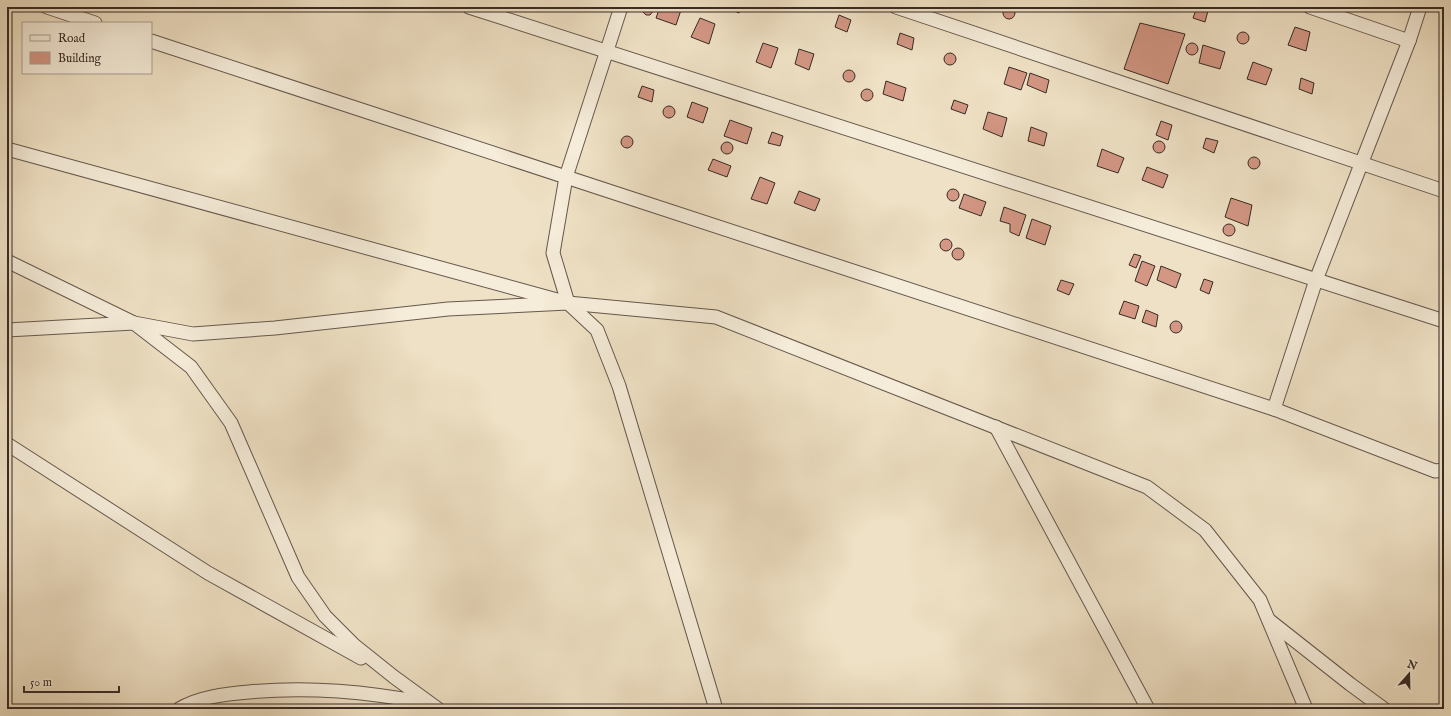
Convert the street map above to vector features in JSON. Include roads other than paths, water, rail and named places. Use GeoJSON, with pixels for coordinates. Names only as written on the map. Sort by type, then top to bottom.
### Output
{"type":"FeatureCollection","features":[{"type":"Feature","properties":{"kind":"street"},"geometry":{"type":"LineString","coordinates":[[46,7],[92,22]]}},
{"type":"Feature","properties":{"kind":"street"},"geometry":{"type":"LineString","coordinates":[[470,7],[1444,321]]}},
{"type":"Feature","properties":{"kind":"street"},"geometry":{"type":"LineString","coordinates":[[568,303],[552,253],[566,177],[608,52],[621,7]]}},
{"type":"Feature","properties":{"kind":"street"},"geometry":{"type":"LineString","coordinates":[[896,7],[1444,191]]}},
{"type":"Feature","properties":{"kind":"street"},"geometry":{"type":"LineString","coordinates":[[1310,7],[1409,41]]}},
{"type":"Feature","properties":{"kind":"street"},"geometry":{"type":"LineString","coordinates":[[1274,409],[1316,280],[1409,41],[1420,7]]}},
{"type":"Feature","properties":{"kind":"street"},"geometry":{"type":"LineString","coordinates":[[152,41],[1274,409],[1435,471],[1444,470]]}},
{"type":"Feature","properties":{"kind":"street"},"geometry":{"type":"LineString","coordinates":[[7,149],[568,303],[597,330],[619,386],[716,709]]}},
{"type":"Feature","properties":{"kind":"street"},"geometry":{"type":"LineString","coordinates":[[7,260],[134,324],[192,367],[231,424],[298,577],[325,616],[354,644],[394,677],[434,706]]}},
{"type":"Feature","properties":{"kind":"street"},"geometry":{"type":"LineString","coordinates":[[7,330],[134,324],[193,334],[275,328],[448,309],[568,303],[716,317],[1147,487],[1205,530],[1260,600],[1306,709]]}},
{"type":"Feature","properties":{"kind":"street"},"geometry":{"type":"LineString","coordinates":[[996,427],[1148,709]]}},
{"type":"Feature","properties":{"kind":"street"},"geometry":{"type":"LineString","coordinates":[[7,444],[208,573],[394,677]]}},
{"type":"Feature","properties":{"kind":"street"},"geometry":{"type":"LineString","coordinates":[[1269,620],[1384,709]]}},
{"type":"Feature","properties":{"kind":"street"},"geometry":{"type":"LineString","coordinates":[[178,709],[190,702],[231,693],[280,689],[376,693],[434,706]]}}]}
